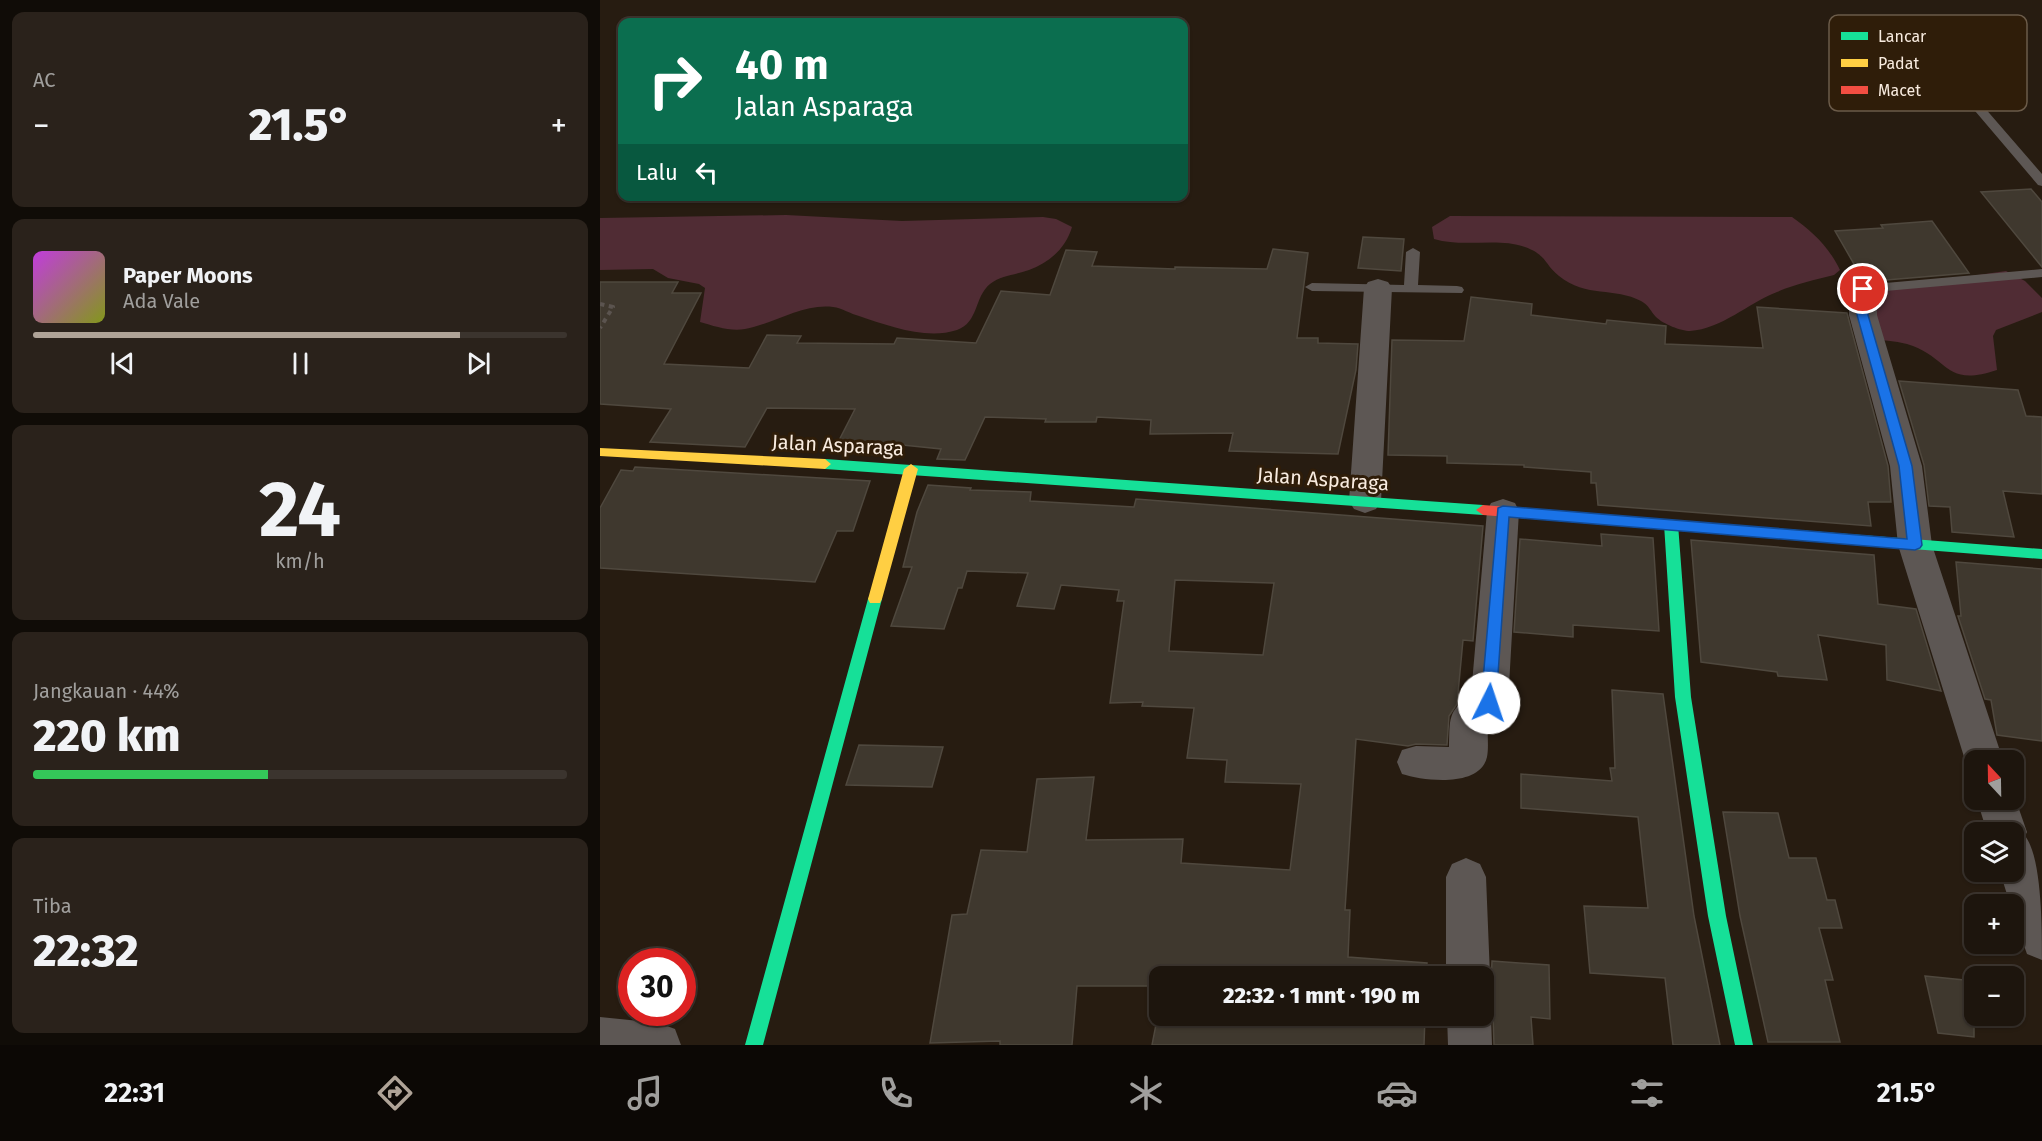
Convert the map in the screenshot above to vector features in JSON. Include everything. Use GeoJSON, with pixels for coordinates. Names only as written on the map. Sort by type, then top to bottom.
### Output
{"type":"FeatureCollection","features":[{"type":"Feature","properties":{"kind":"street"},"geometry":{"type":"LineString","coordinates":[[1365,501],[1376,364],[1378,288]]}},
{"type":"Feature","properties":{"kind":"street"},"geometry":{"type":"LineString","coordinates":[[1863,289],[1863,315],[1906,466],[1915,545],[1981,750]]}},
{"type":"Feature","properties":{"kind":"street","name":"Jalan Asparaga"},"geometry":{"type":"LineString","coordinates":[[600,452],[910,470],[1365,501],[2042,554]]}},
{"type":"Feature","properties":{"kind":"street"},"geometry":{"type":"LineString","coordinates":[[754,1045],[910,470]]}},
{"type":"Feature","properties":{"kind":"street"},"geometry":{"type":"LineString","coordinates":[[1416,762],[1456,764],[1468,758],[1469,716],[1489,703],[1503,511]]}},
{"type":"Feature","properties":{"kind":"street"},"geometry":{"type":"LineString","coordinates":[[1671,525],[1683,697],[1717,916],[1744,1045]]}},
{"type":"Feature","properties":{"kind":"street"},"geometry":{"type":"LineString","coordinates":[[1466,878],[1468,966]]}},
{"type":"Feature","properties":{"kind":"street"},"geometry":{"type":"LineString","coordinates":[[2023,882],[2042,940]]}},
{"type":"Feature","properties":{"kind":"street"},"geometry":{"type":"LineString","coordinates":[[1469,1026],[1470,1045]]}},
{"type":"Feature","properties":{"kind":"street"},"geometry":{"type":"LineString","coordinates":[[600,1039],[659,1045]]}},
{"type":"Feature","properties":{"kind":"lane"},"geometry":{"type":"LineString","coordinates":[[1981,111],[2042,182]]}},
{"type":"Feature","properties":{"kind":"lane"},"geometry":{"type":"LineString","coordinates":[[1411,289],[1413,252]]}},
{"type":"Feature","properties":{"kind":"lane"},"geometry":{"type":"LineString","coordinates":[[1863,289],[2042,273]]}},
{"type":"Feature","properties":{"kind":"lane"},"geometry":{"type":"LineString","coordinates":[[1312,287],[1457,290]]}},
{"type":"Feature","properties":{"kind":"path"},"geometry":{"type":"LineString","coordinates":[[600,304],[613,307],[600,328]]}},
{"type":"Feature","properties":{"kind":"shaded area"},"geometry":{"type":"Polygon","coordinates":[[[786,215],[902,221],[1043,217],[1056,219],[1072,227],[1066,242],[1056,254],[1036,267],[990,284],[981,296],[969,321],[957,330],[945,333],[920,333],[883,324],[836,308],[822,307],[800,311],[745,329],[722,328],[700,322],[705,288],[699,284],[668,278],[653,269],[600,270],[600,218],[786,215]]]}},
{"type":"Feature","properties":{"kind":"shaded area"},"geometry":{"type":"Polygon","coordinates":[[[1450,216],[1792,217],[1819,240],[1831,254],[1840,270],[1834,275],[1777,292],[1713,326],[1686,331],[1663,322],[1644,303],[1631,297],[1590,290],[1569,283],[1554,272],[1537,253],[1525,247],[1503,243],[1457,243],[1434,239],[1432,227],[1450,216]]]}},
{"type":"Feature","properties":{"kind":"shaded area"},"geometry":{"type":"Polygon","coordinates":[[[2006,271],[2025,281],[2042,298],[2042,312],[1996,330],[1993,336],[1997,370],[1979,375],[1956,373],[1932,356],[1907,344],[1869,339],[1872,290],[2006,271]]]}},
{"type":"Feature","properties":{"kind":"building"},"geometry":{"type":"Polygon","coordinates":[[[2031,189],[2042,202],[2042,267],[1981,192],[2031,189]]]}},
{"type":"Feature","properties":{"kind":"building"},"geometry":{"type":"Polygon","coordinates":[[[1932,221],[1969,273],[1874,281],[1862,278],[1835,231],[1883,228],[1881,225],[1932,221]]]}},
{"type":"Feature","properties":{"kind":"building"},"geometry":{"type":"Polygon","coordinates":[[[1363,237],[1404,239],[1401,271],[1358,268],[1363,237]]]}},
{"type":"Feature","properties":{"kind":"building"},"geometry":{"type":"Polygon","coordinates":[[[1273,249],[1308,253],[1297,338],[1318,338],[1318,343],[1358,344],[1356,370],[1338,454],[1229,451],[1233,433],[1150,434],[1151,420],[1097,417],[1096,422],[1045,422],[1046,419],[985,417],[965,460],[937,459],[941,449],[883,443],[879,455],[833,452],[855,409],[767,408],[745,447],[650,442],[671,409],[600,404],[600,282],[678,282],[672,293],[701,293],[664,364],[749,368],[767,335],[801,336],[797,343],[894,344],[897,338],[976,343],[1001,291],[1050,295],[1066,250],[1097,252],[1092,266],[1267,269],[1273,249]]]}},
{"type":"Feature","properties":{"kind":"building"},"geometry":{"type":"Polygon","coordinates":[[[1471,297],[1532,304],[1531,315],[1606,324],[1607,320],[1666,326],[1665,344],[1763,348],[1757,307],[1847,313],[1888,466],[1891,502],[1868,502],[1871,526],[1598,505],[1596,483],[1591,483],[1591,472],[1524,467],[1524,465],[1447,463],[1447,456],[1388,455],[1392,340],[1464,341],[1471,297]]]}},
{"type":"Feature","properties":{"kind":"building"},"geometry":{"type":"Polygon","coordinates":[[[1899,381],[2018,390],[2026,416],[2042,417],[2042,494],[2003,491],[2014,537],[1952,532],[1950,507],[1929,506],[1924,465],[1899,381]]]}},
{"type":"Feature","properties":{"kind":"building"},"geometry":{"type":"Polygon","coordinates":[[[635,467],[870,481],[853,531],[837,531],[815,582],[600,568],[600,508],[621,470],[633,471],[635,467]]]}},
{"type":"Feature","properties":{"kind":"building"},"geometry":{"type":"Polygon","coordinates":[[[928,485],[971,488],[970,490],[1031,492],[1030,501],[1134,507],[1136,499],[1483,526],[1473,641],[1463,640],[1457,704],[1449,716],[1447,745],[1408,746],[1356,739],[1345,910],[1350,910],[1348,957],[1427,963],[1427,966],[1149,966],[1149,986],[1077,986],[1072,1045],[1000,1045],[1000,1041],[930,1043],[952,915],[967,914],[981,850],[1027,852],[1037,779],[1094,777],[1086,840],[1183,839],[1181,863],[1290,870],[1301,784],[1225,782],[1227,760],[1187,758],[1194,708],[1142,706],[1143,702],[1110,703],[1124,601],[1117,601],[1119,590],[1061,585],[1054,609],[1017,606],[1028,573],[967,571],[962,588],[958,588],[944,629],[891,626],[912,567],[903,567],[917,512],[928,485]],[[1175,580],[1169,651],[1263,655],[1274,583],[1175,580]]]}},
{"type":"Feature","properties":{"kind":"building"},"geometry":{"type":"Polygon","coordinates":[[[1601,534],[1653,538],[1659,631],[1573,625],[1573,637],[1514,632],[1520,539],[1602,546],[1601,534]]]}},
{"type":"Feature","properties":{"kind":"building"},"geometry":{"type":"Polygon","coordinates":[[[1691,540],[1874,555],[1878,604],[1916,609],[1941,691],[1887,680],[1886,645],[1818,635],[1827,680],[1778,676],[1777,672],[1701,662],[1691,540]]]}},
{"type":"Feature","properties":{"kind":"building"},"geometry":{"type":"Polygon","coordinates":[[[1956,562],[2042,569],[2042,741],[1997,735],[1991,700],[1985,699],[1958,616],[1961,616],[1956,562]]]}},
{"type":"Feature","properties":{"kind":"building"},"geometry":{"type":"Polygon","coordinates":[[[1612,690],[1663,694],[1694,916],[1720,1045],[1673,1045],[1665,978],[1590,973],[1584,906],[1648,908],[1638,817],[1521,808],[1521,774],[1612,781],[1610,768],[1615,768],[1612,690]]]}},
{"type":"Feature","properties":{"kind":"building"},"geometry":{"type":"Polygon","coordinates":[[[859,745],[943,747],[932,787],[846,785],[859,745]]]}},
{"type":"Feature","properties":{"kind":"building"},"geometry":{"type":"Polygon","coordinates":[[[1723,812],[1778,813],[1789,858],[1816,858],[1827,900],[1835,900],[1842,928],[1819,928],[1833,980],[1825,980],[1840,1042],[1768,1042],[1740,916],[1723,812]]]}},
{"type":"Feature","properties":{"kind":"building"},"geometry":{"type":"Polygon","coordinates":[[[1492,961],[1549,965],[1550,1019],[1531,1017],[1533,1045],[1494,1045],[1494,966],[1492,966],[1492,961]]]}},
{"type":"Feature","properties":{"kind":"building"},"geometry":{"type":"Polygon","coordinates":[[[1925,976],[1964,980],[1964,1026],[1974,1026],[1974,1037],[1938,1033],[1925,976]]]}},
{"type":"Feature","properties":{"kind":"building"},"geometry":{"type":"Polygon","coordinates":[[[1156,1026],[1425,1026],[1424,1045],[1152,1045],[1156,1026]]]}},
{"type":"Feature","properties":{"kind":"traffic: fast"},"geometry":{"type":"LineString","coordinates":[[825,464],[1483,510]]}},
{"type":"Feature","properties":{"kind":"traffic: fast"},"geometry":{"type":"LineString","coordinates":[[1671,524],[1683,697],[1717,916],[1744,1045]]}},
{"type":"Feature","properties":{"kind":"traffic: fast"},"geometry":{"type":"LineString","coordinates":[[1719,529],[2042,554]]}},
{"type":"Feature","properties":{"kind":"traffic: fast"},"geometry":{"type":"LineString","coordinates":[[754,1045],[875,599]]}},
{"type":"Feature","properties":{"kind":"traffic: slow"},"geometry":{"type":"LineString","coordinates":[[600,452],[825,464]]}},
{"type":"Feature","properties":{"kind":"traffic: slow"},"geometry":{"type":"LineString","coordinates":[[875,599],[911,469]]}},
{"type":"Feature","properties":{"kind":"traffic: jam"},"geometry":{"type":"LineString","coordinates":[[1483,510],[1719,529]]}},
{"type":"Feature","properties":{"kind":"route"},"geometry":{"type":"LineString","coordinates":[[1489,703],[1503,511],[1915,545],[1906,466],[1863,315],[1863,289]]}}]}
